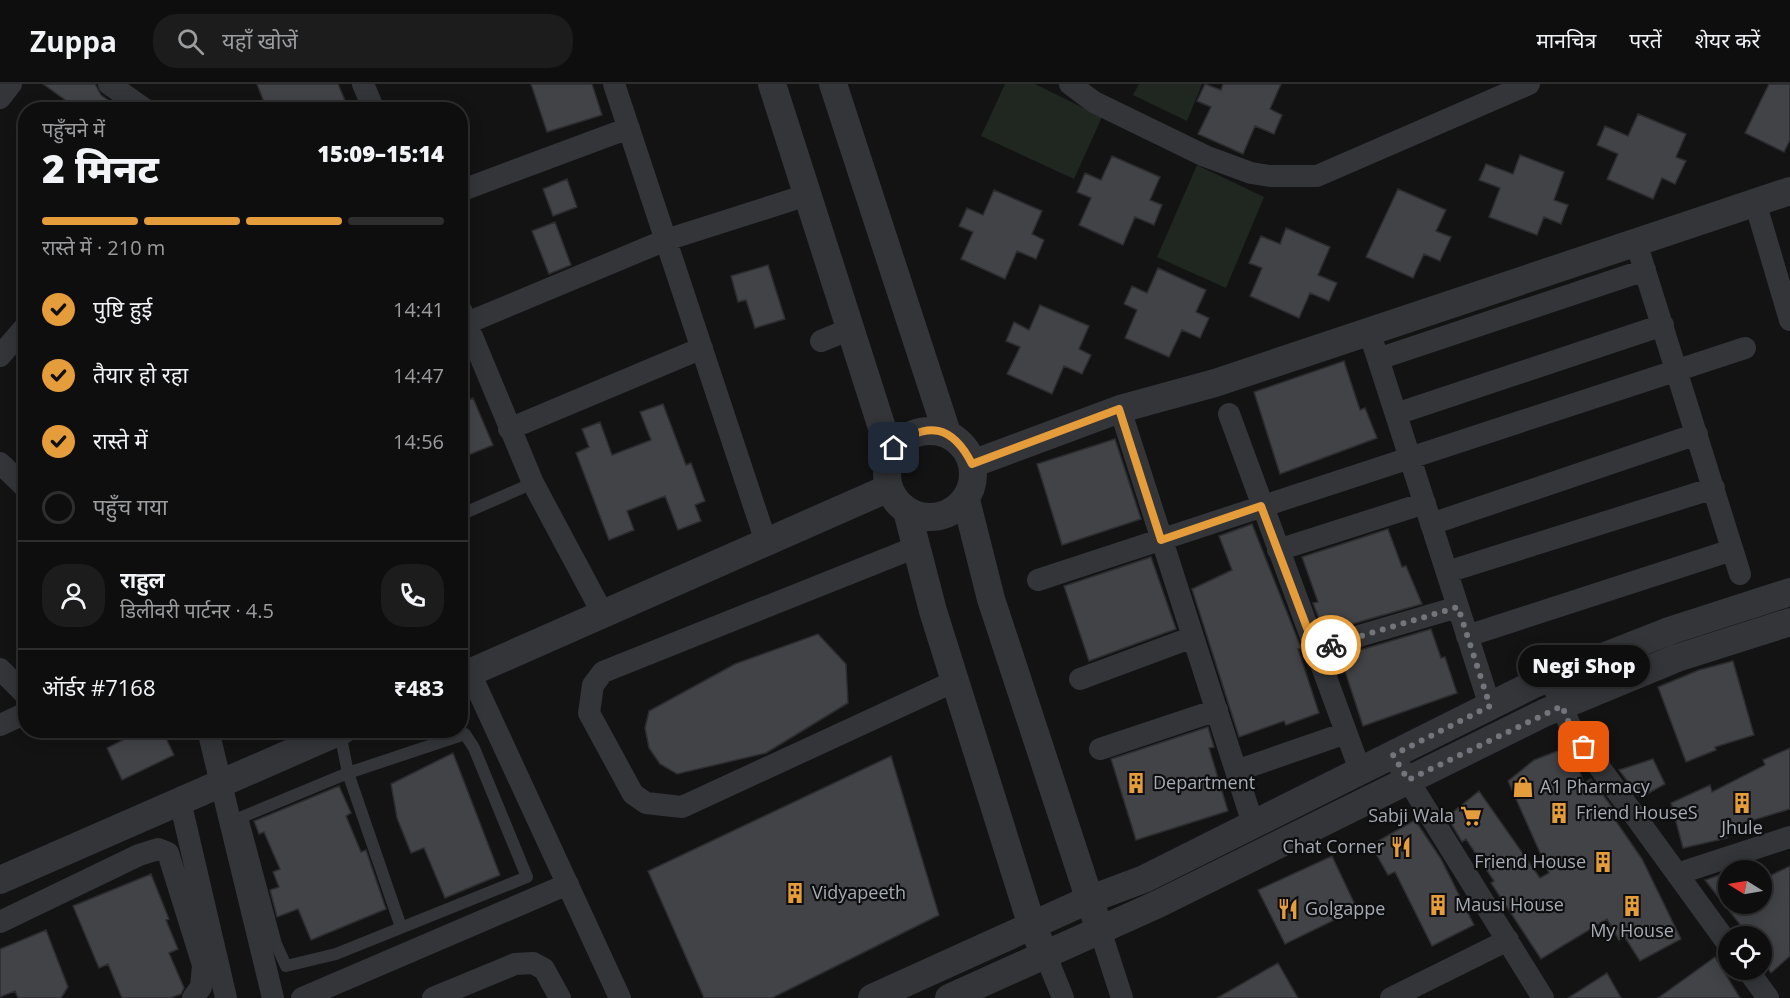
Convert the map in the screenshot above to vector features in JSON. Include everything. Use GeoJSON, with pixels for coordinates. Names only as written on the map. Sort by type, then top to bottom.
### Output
{"type":"FeatureCollection","features":[{"type":"Feature","properties":{"kind":"street"},"geometry":{"type":"LineString","coordinates":[[0,98],[11,84]]}},
{"type":"Feature","properties":{"kind":"street"},"geometry":{"type":"LineString","coordinates":[[109,84],[135,102]]}},
{"type":"Feature","properties":{"kind":"street"},"geometry":{"type":"LineString","coordinates":[[363,84],[371,102]]}},
{"type":"Feature","properties":{"kind":"street"},"geometry":{"type":"LineString","coordinates":[[615,84],[766,542]]}},
{"type":"Feature","properties":{"kind":"street"},"geometry":{"type":"LineString","coordinates":[[772,84],[891,456]]}},
{"type":"Feature","properties":{"kind":"street"},"geometry":{"type":"LineString","coordinates":[[833,84],[947,433]]}},
{"type":"Feature","properties":{"kind":"street"},"geometry":{"type":"LineString","coordinates":[[1070,84],[1095,102],[1205,156],[1251,172],[1292,177],[1317,176],[1529,84]]}},
{"type":"Feature","properties":{"kind":"street"},"geometry":{"type":"LineString","coordinates":[[468,188],[629,128]]}},
{"type":"Feature","properties":{"kind":"street"},"geometry":{"type":"LineString","coordinates":[[972,464],[1119,409],[1215,383],[1790,191]]}},
{"type":"Feature","properties":{"kind":"street"},"geometry":{"type":"LineString","coordinates":[[468,314],[666,240],[807,195]]}},
{"type":"Feature","properties":{"kind":"street"},"geometry":{"type":"LineString","coordinates":[[1755,202],[1790,320]]}},
{"type":"Feature","properties":{"kind":"street"},"geometry":{"type":"LineString","coordinates":[[1378,359],[1643,263],[1740,574]]}},
{"type":"Feature","properties":{"kind":"street"},"geometry":{"type":"LineString","coordinates":[[1396,414],[1663,325]]}},
{"type":"Feature","properties":{"kind":"street"},"geometry":{"type":"LineString","coordinates":[[468,326],[533,483],[603,614]]}},
{"type":"Feature","properties":{"kind":"street"},"geometry":{"type":"LineString","coordinates":[[821,341],[850,329]]}},
{"type":"Feature","properties":{"kind":"street"},"geometry":{"type":"LineString","coordinates":[[1370,331],[1490,706]]}},
{"type":"Feature","properties":{"kind":"street"},"geometry":{"type":"LineString","coordinates":[[0,356],[18,335]]}},
{"type":"Feature","properties":{"kind":"street"},"geometry":{"type":"LineString","coordinates":[[509,429],[702,348]]}},
{"type":"Feature","properties":{"kind":"street"},"geometry":{"type":"LineString","coordinates":[[1038,580],[1745,348]]}},
{"type":"Feature","properties":{"kind":"street"},"geometry":{"type":"LineString","coordinates":[[1119,409],[1253,824]]}},
{"type":"Feature","properties":{"kind":"street"},"geometry":{"type":"LineString","coordinates":[[1229,414],[1360,770]]}},
{"type":"Feature","properties":{"kind":"street"},"geometry":{"type":"LineString","coordinates":[[926,430],[947,433],[962,444],[972,464],[972,485],[966,500],[945,515],[932,518],[907,511],[894,498],[890,488],[887,464],[891,456],[894,448],[909,435],[926,430]]}},
{"type":"Feature","properties":{"kind":"street"},"geometry":{"type":"LineString","coordinates":[[1278,550],[1428,514],[1697,434]]}},
{"type":"Feature","properties":{"kind":"street"},"geometry":{"type":"LineString","coordinates":[[0,463],[18,480]]}},
{"type":"Feature","properties":{"kind":"street"},"geometry":{"type":"LineString","coordinates":[[468,674],[890,488]]}},
{"type":"Feature","properties":{"kind":"street"},"geometry":{"type":"LineString","coordinates":[[1447,572],[1714,488]]}},
{"type":"Feature","properties":{"kind":"street"},"geometry":{"type":"LineString","coordinates":[[966,500],[991,599],[1122,998]]}},
{"type":"Feature","properties":{"kind":"street"},"geometry":{"type":"LineString","coordinates":[[907,511],[955,681],[1032,926],[1063,998]]}},
{"type":"Feature","properties":{"kind":"street"},"geometry":{"type":"LineString","coordinates":[[916,547],[603,672],[593,685],[589,713],[633,794],[646,803],[682,807],[955,681]]}},
{"type":"Feature","properties":{"kind":"street"},"geometry":{"type":"LineString","coordinates":[[1467,636],[1732,550]]}},
{"type":"Feature","properties":{"kind":"street"},"geometry":{"type":"LineString","coordinates":[[872,998],[1088,900],[1144,879],[1360,770],[1550,678],[1669,631],[1790,592]]}},
{"type":"Feature","properties":{"kind":"street"},"geometry":{"type":"LineString","coordinates":[[1315,649],[1458,607]]}},
{"type":"Feature","properties":{"kind":"street"},"geometry":{"type":"LineString","coordinates":[[949,998],[1046,956],[1562,706],[1677,658],[1790,622]]}},
{"type":"Feature","properties":{"kind":"street"},"geometry":{"type":"LineString","coordinates":[[1080,679],[1193,637]]}},
{"type":"Feature","properties":{"kind":"street"},"geometry":{"type":"LineString","coordinates":[[0,669],[18,687]]}},
{"type":"Feature","properties":{"kind":"street"},"geometry":{"type":"LineString","coordinates":[[1550,678],[1571,728],[1718,930]]}},
{"type":"Feature","properties":{"kind":"street"},"geometry":{"type":"LineString","coordinates":[[468,681],[568,884],[620,998]]}},
{"type":"Feature","properties":{"kind":"street"},"geometry":{"type":"LineString","coordinates":[[1100,749],[1217,710]]}},
{"type":"Feature","properties":{"kind":"street"},"geometry":{"type":"LineString","coordinates":[[0,725],[18,717]]}},
{"type":"Feature","properties":{"kind":"street"},"geometry":{"type":"LineString","coordinates":[[1236,771],[1346,733]]}},
{"type":"Feature","properties":{"kind":"street"},"geometry":{"type":"LineString","coordinates":[[210,738],[273,998]]}},
{"type":"Feature","properties":{"kind":"street"},"geometry":{"type":"LineString","coordinates":[[0,880],[327,738]]}},
{"type":"Feature","properties":{"kind":"street"},"geometry":{"type":"LineString","coordinates":[[1393,755],[1543,998]]}},
{"type":"Feature","properties":{"kind":"street"},"geometry":{"type":"LineString","coordinates":[[180,801],[226,998]]}},
{"type":"Feature","properties":{"kind":"street"},"geometry":{"type":"LineString","coordinates":[[1677,874],[1790,837]]}},
{"type":"Feature","properties":{"kind":"street"},"geometry":{"type":"LineString","coordinates":[[0,922],[139,855],[158,849],[168,853],[203,965],[201,987],[193,998]]}},
{"type":"Feature","properties":{"kind":"street"},"geometry":{"type":"LineString","coordinates":[[302,998],[568,884]]}},
{"type":"Feature","properties":{"kind":"street"},"geometry":{"type":"LineString","coordinates":[[1391,998],[1508,940]]}},
{"type":"Feature","properties":{"kind":"street"},"geometry":{"type":"LineString","coordinates":[[433,998],[515,964],[525,963],[544,969],[560,998]]}},
{"type":"Feature","properties":{"kind":"street"},"geometry":{"type":"LineString","coordinates":[[1755,980],[1768,998]]}},
{"type":"Feature","properties":{"kind":"lane"},"geometry":{"type":"LineString","coordinates":[[468,511],[533,483]]}},
{"type":"Feature","properties":{"kind":"lane"},"geometry":{"type":"LineString","coordinates":[[342,738],[348,773],[401,927]]}},
{"type":"Feature","properties":{"kind":"lane"},"geometry":{"type":"LineString","coordinates":[[453,738],[348,773],[242,818],[276,944],[286,966],[336,954],[527,877],[474,748],[468,738]]}},
{"type":"Feature","properties":{"kind":"shaded area"},"geometry":{"type":"Polygon","coordinates":[[[1005,84],[1035,84],[1102,117],[1074,179],[981,136],[1005,84]]]}},
{"type":"Feature","properties":{"kind":"shaded area"},"geometry":{"type":"Polygon","coordinates":[[[1139,84],[1202,84],[1187,121],[1133,95],[1139,84]]]}},
{"type":"Feature","properties":{"kind":"shaded area"},"geometry":{"type":"Polygon","coordinates":[[[1197,165],[1264,197],[1226,288],[1157,257],[1197,165]]]}},
{"type":"Feature","properties":{"kind":"building"},"geometry":{"type":"Polygon","coordinates":[[[43,84],[95,84],[101,95],[111,102],[68,102],[43,84]]]}},
{"type":"Feature","properties":{"kind":"building"},"geometry":{"type":"Polygon","coordinates":[[[257,84],[338,84],[346,102],[264,102],[257,84]]]}},
{"type":"Feature","properties":{"kind":"building"},"geometry":{"type":"Polygon","coordinates":[[[531,84],[592,84],[602,115],[547,132],[531,84]]]}},
{"type":"Feature","properties":{"kind":"building"},"geometry":{"type":"Polygon","coordinates":[[[1205,84],[1221,90],[1223,84],[1281,84],[1270,109],[1282,115],[1274,134],[1255,126],[1243,154],[1198,134],[1211,107],[1197,101],[1205,84]]]}},
{"type":"Feature","properties":{"kind":"building"},"geometry":{"type":"Polygon","coordinates":[[[1769,84],[1790,84],[1790,140],[1784,152],[1745,133],[1769,84]]]}},
{"type":"Feature","properties":{"kind":"building"},"geometry":{"type":"Polygon","coordinates":[[[1638,114],[1686,134],[1676,157],[1686,161],[1675,184],[1662,178],[1653,199],[1607,179],[1618,154],[1597,145],[1605,126],[1628,136],[1638,114]]]}},
{"type":"Feature","properties":{"kind":"building"},"geometry":{"type":"Polygon","coordinates":[[[1520,155],[1564,172],[1554,200],[1568,205],[1561,224],[1544,217],[1537,235],[1489,217],[1500,188],[1479,180],[1486,164],[1513,174],[1520,155]]]}},
{"type":"Feature","properties":{"kind":"building"},"geometry":{"type":"Polygon","coordinates":[[[1112,156],[1160,177],[1150,200],[1162,205],[1154,225],[1135,217],[1123,245],[1079,225],[1091,198],[1077,192],[1085,173],[1101,180],[1112,156]]]}},
{"type":"Feature","properties":{"kind":"building"},"geometry":{"type":"Polygon","coordinates":[[[567,179],[577,207],[553,216],[543,189],[567,179]]]}},
{"type":"Feature","properties":{"kind":"building"},"geometry":{"type":"Polygon","coordinates":[[[1398,189],[1446,210],[1436,231],[1451,237],[1440,261],[1424,254],[1413,278],[1366,257],[1398,189]]]}},
{"type":"Feature","properties":{"kind":"building"},"geometry":{"type":"Polygon","coordinates":[[[994,190],[1042,211],[1032,234],[1044,240],[1036,259],[1017,251],[1005,279],[961,259],[973,232],[959,226],[967,208],[983,215],[994,190]]]}},
{"type":"Feature","properties":{"kind":"building"},"geometry":{"type":"Polygon","coordinates":[[[555,222],[571,265],[549,274],[532,231],[555,222]]]}},
{"type":"Feature","properties":{"kind":"building"},"geometry":{"type":"Polygon","coordinates":[[[1286,228],[1330,247],[1318,275],[1337,283],[1329,301],[1310,293],[1299,318],[1250,296],[1262,268],[1249,263],[1261,236],[1280,244],[1286,228]]]}},
{"type":"Feature","properties":{"kind":"building"},"geometry":{"type":"Polygon","coordinates":[[[768,265],[785,319],[755,328],[746,300],[738,302],[731,276],[768,265]]]}},
{"type":"Feature","properties":{"kind":"building"},"geometry":{"type":"Polygon","coordinates":[[[1158,268],[1206,290],[1196,312],[1209,318],[1200,338],[1182,330],[1169,357],[1125,338],[1137,310],[1124,304],[1132,286],[1147,293],[1158,268]]]}},
{"type":"Feature","properties":{"kind":"building"},"geometry":{"type":"Polygon","coordinates":[[[1040,305],[1089,326],[1079,349],[1091,355],[1082,374],[1064,366],[1052,394],[1007,374],[1020,347],[1006,341],[1014,322],[1029,330],[1040,305]]]}},
{"type":"Feature","properties":{"kind":"building"},"geometry":{"type":"Polygon","coordinates":[[[1344,361],[1360,410],[1365,408],[1377,438],[1280,474],[1254,392],[1344,361]]]}},
{"type":"Feature","properties":{"kind":"building"},"geometry":{"type":"Polygon","coordinates":[[[473,398],[493,445],[468,455],[468,400],[473,398]]]}},
{"type":"Feature","properties":{"kind":"building"},"geometry":{"type":"Polygon","coordinates":[[[663,404],[686,465],[691,463],[705,501],[695,505],[701,521],[678,530],[665,496],[627,511],[634,530],[609,540],[576,453],[589,447],[582,429],[600,422],[612,455],[651,440],[640,412],[663,404]]]}},
{"type":"Feature","properties":{"kind":"building"},"geometry":{"type":"Polygon","coordinates":[[[1115,439],[1141,519],[1062,545],[1037,464],[1115,439]]]}},
{"type":"Feature","properties":{"kind":"building"},"geometry":{"type":"Polygon","coordinates":[[[1252,524],[1301,648],[1298,649],[1319,713],[1286,725],[1284,721],[1239,737],[1192,589],[1232,570],[1219,536],[1252,524]]]}},
{"type":"Feature","properties":{"kind":"building"},"geometry":{"type":"Polygon","coordinates":[[[1388,529],[1402,567],[1406,566],[1422,604],[1324,632],[1313,603],[1318,602],[1302,557],[1388,529]]]}},
{"type":"Feature","properties":{"kind":"building"},"geometry":{"type":"Polygon","coordinates":[[[1151,557],[1176,629],[1089,661],[1064,586],[1151,557]]]}},
{"type":"Feature","properties":{"kind":"building"},"geometry":{"type":"Polygon","coordinates":[[[1431,629],[1441,658],[1445,657],[1457,693],[1363,726],[1340,656],[1431,629]]]}},
{"type":"Feature","properties":{"kind":"building"},"geometry":{"type":"Polygon","coordinates":[[[818,634],[846,664],[848,703],[766,753],[677,774],[660,764],[649,748],[645,728],[649,711],[735,664],[818,634]]]}},
{"type":"Feature","properties":{"kind":"building"},"geometry":{"type":"Polygon","coordinates":[[[1733,661],[1754,735],[1715,747],[1716,750],[1686,762],[1658,687],[1699,670],[1733,661]]]}},
{"type":"Feature","properties":{"kind":"building","name":"Department"},"geometry":{"type":"Polygon","coordinates":[[[1208,727],[1214,747],[1209,748],[1228,811],[1136,840],[1111,759],[1208,727]]]}},
{"type":"Feature","properties":{"kind":"building"},"geometry":{"type":"Polygon","coordinates":[[[126,738],[166,738],[174,755],[122,780],[107,748],[126,738]]]}},
{"type":"Feature","properties":{"kind":"building"},"geometry":{"type":"Polygon","coordinates":[[[1568,747],[1574,756],[1584,783],[1591,779],[1615,811],[1611,814],[1642,859],[1681,939],[1640,961],[1624,936],[1619,940],[1607,919],[1541,959],[1491,883],[1494,881],[1466,839],[1462,842],[1447,817],[1479,791],[1540,878],[1549,873],[1508,781],[1534,760],[1568,747]]]}},
{"type":"Feature","properties":{"kind":"building"},"geometry":{"type":"Polygon","coordinates":[[[1790,748],[1790,809],[1721,830],[1727,838],[1683,848],[1671,803],[1710,785],[1712,792],[1765,765],[1763,760],[1790,748]]]}},
{"type":"Feature","properties":{"kind":"building"},"geometry":{"type":"Polygon","coordinates":[[[453,753],[500,875],[445,898],[424,848],[411,853],[397,818],[391,784],[453,753]]]}},
{"type":"Feature","properties":{"kind":"building","name":"Vidyapeeth"},"geometry":{"type":"Polygon","coordinates":[[[891,756],[939,915],[772,998],[704,998],[648,871],[891,756]]]}},
{"type":"Feature","properties":{"kind":"building"},"geometry":{"type":"Polygon","coordinates":[[[1653,759],[1665,784],[1640,798],[1619,770],[1653,759]]]}},
{"type":"Feature","properties":{"kind":"building"},"geometry":{"type":"Polygon","coordinates":[[[339,786],[351,813],[346,816],[361,852],[366,850],[386,909],[311,940],[298,909],[277,917],[270,890],[279,887],[273,872],[280,869],[264,832],[259,834],[254,821],[339,786]]]}},
{"type":"Feature","properties":{"kind":"building"},"geometry":{"type":"Polygon","coordinates":[[[1415,820],[1441,859],[1474,925],[1432,946],[1395,872],[1388,875],[1371,845],[1415,820]]]}},
{"type":"Feature","properties":{"kind":"building"},"geometry":{"type":"Polygon","coordinates":[[[1332,856],[1357,909],[1285,944],[1258,890],[1332,856]]]}},
{"type":"Feature","properties":{"kind":"building"},"geometry":{"type":"Polygon","coordinates":[[[1790,866],[1790,956],[1772,972],[1772,926],[1741,926],[1732,914],[1772,914],[1772,875],[1790,866]]]}},
{"type":"Feature","properties":{"kind":"building"},"geometry":{"type":"Polygon","coordinates":[[[151,874],[178,949],[169,953],[184,988],[181,994],[171,998],[122,998],[108,964],[99,968],[73,906],[151,874]]]}},
{"type":"Feature","properties":{"kind":"building"},"geometry":{"type":"Polygon","coordinates":[[[1718,875],[1718,897],[1705,880],[1718,875]]]}},
{"type":"Feature","properties":{"kind":"building"},"geometry":{"type":"Polygon","coordinates":[[[46,930],[68,987],[61,998],[18,998],[15,991],[0,997],[0,949],[46,930]]]}},
{"type":"Feature","properties":{"kind":"building"},"geometry":{"type":"Polygon","coordinates":[[[1715,957],[1718,962],[1718,980],[1729,980],[1740,998],[1658,998],[1715,957]]]}},
{"type":"Feature","properties":{"kind":"building"},"geometry":{"type":"Polygon","coordinates":[[[1278,963],[1298,998],[1217,998],[1278,963]]]}},
{"type":"Feature","properties":{"kind":"building"},"geometry":{"type":"Polygon","coordinates":[[[1607,973],[1621,998],[1568,998],[1607,973]]]}},
{"type":"Feature","properties":{"kind":"way so far"},"geometry":{"type":"LineString","coordinates":[[1331,645],[1458,607],[1490,706],[1393,755],[1408,780],[1562,706],[1571,728],[1584,747]]}},
{"type":"Feature","properties":{"kind":"place","name":"Negi Shop"},"geometry":{"type":"Point","coordinates":[1584,747]}},
{"type":"Feature","properties":{"kind":"place","name":"Department"},"geometry":{"type":"Point","coordinates":[1136,783]}},
{"type":"Feature","properties":{"kind":"place","name":"A1 Pharmacy"},"geometry":{"type":"Point","coordinates":[1523,787]}},
{"type":"Feature","properties":{"kind":"place","name":"Jhule"},"geometry":{"type":"Point","coordinates":[1742,803]}},
{"type":"Feature","properties":{"kind":"place","name":"Friend HouseS"},"geometry":{"type":"Point","coordinates":[1559,813]}},
{"type":"Feature","properties":{"kind":"place","name":"Sabji Wala"},"geometry":{"type":"Point","coordinates":[1471,816]}},
{"type":"Feature","properties":{"kind":"place","name":"Chat Corner"},"geometry":{"type":"Point","coordinates":[1401,847]}},
{"type":"Feature","properties":{"kind":"place","name":"Friend House"},"geometry":{"type":"Point","coordinates":[1603,862]}},
{"type":"Feature","properties":{"kind":"place","name":"Vidyapeeth"},"geometry":{"type":"Point","coordinates":[795,893]}},
{"type":"Feature","properties":{"kind":"place","name":"Mausi House"},"geometry":{"type":"Point","coordinates":[1438,905]}},
{"type":"Feature","properties":{"kind":"place","name":"My House"},"geometry":{"type":"Point","coordinates":[1632,906]}},
{"type":"Feature","properties":{"kind":"place","name":"Golgappe"},"geometry":{"type":"Point","coordinates":[1288,909]}},
{"type":"Feature","properties":{"kind":"route"},"geometry":{"type":"LineString","coordinates":[[894,448],[909,435],[926,430],[947,433],[962,444],[972,464],[1119,409],[1161,540],[1261,506],[1315,649],[1331,645]]}}]}
